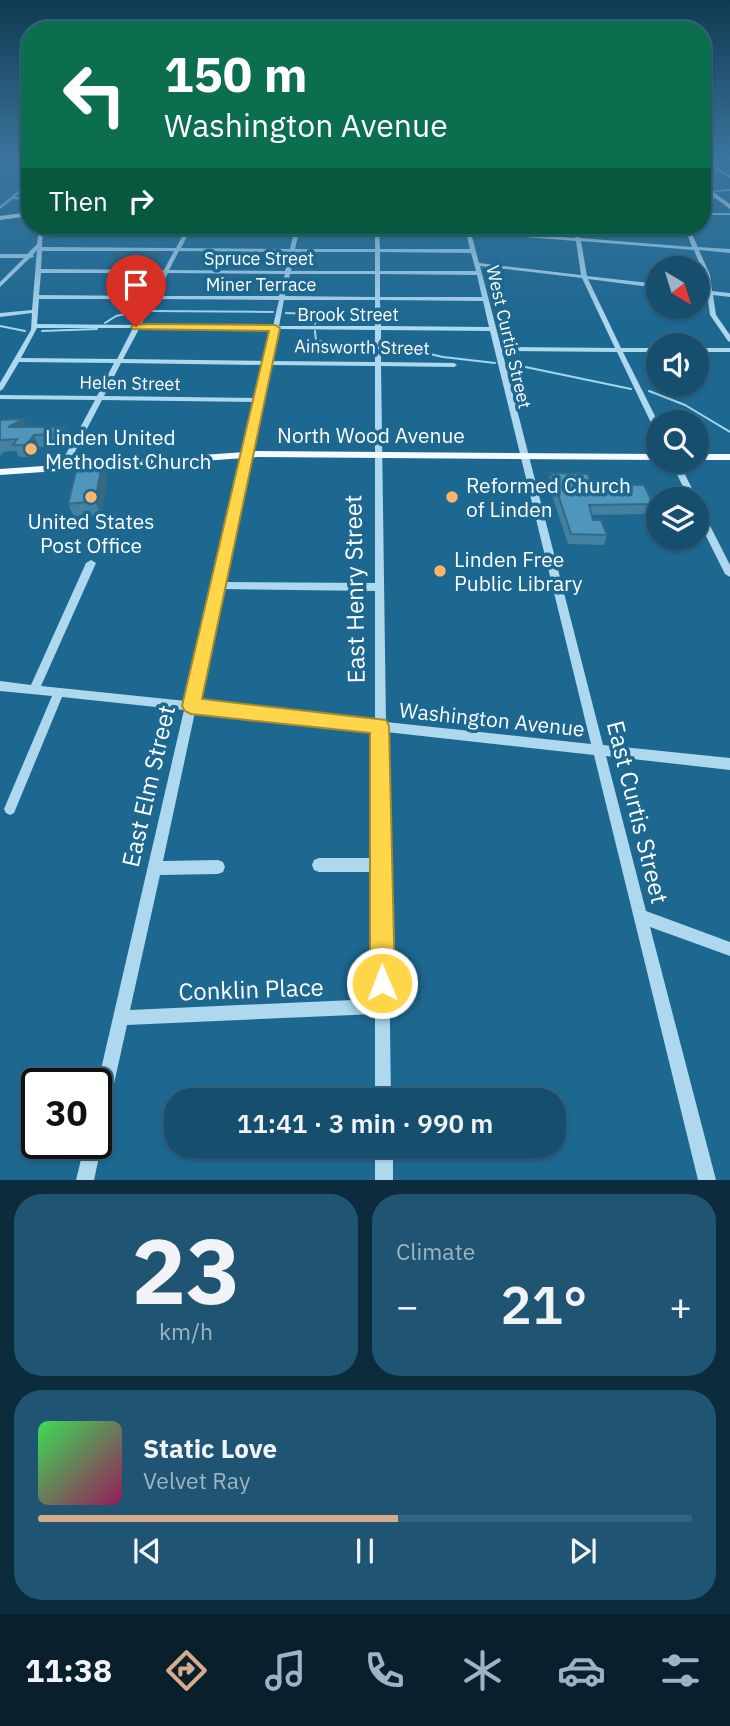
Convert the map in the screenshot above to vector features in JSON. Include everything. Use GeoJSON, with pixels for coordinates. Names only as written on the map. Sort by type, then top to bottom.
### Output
{"type":"FeatureCollection","features":[{"type":"Feature","properties":{"kind":"main road"},"geometry":{"type":"LineString","coordinates":[[0,218],[21,215]]}},
{"type":"Feature","properties":{"kind":"main road","name":"North Wood Avenue"},"geometry":{"type":"LineString","coordinates":[[0,472],[248,454],[646,457]]}},
{"type":"Feature","properties":{"kind":"main road"},"geometry":{"type":"LineString","coordinates":[[709,457],[730,457]]}},
{"type":"Feature","properties":{"kind":"street"},"geometry":{"type":"LineString","coordinates":[[711,214],[730,214]]}},
{"type":"Feature","properties":{"kind":"street"},"geometry":{"type":"LineString","coordinates":[[0,389],[35,326],[41,235]]}},
{"type":"Feature","properties":{"kind":"street"},"geometry":{"type":"LineString","coordinates":[[63,467],[185,235]]}},
{"type":"Feature","properties":{"kind":"street","name":"East Elm Street"},"geometry":{"type":"LineString","coordinates":[[110,1068],[295,235]]}},
{"type":"Feature","properties":{"kind":"street","name":"East Henry Street"},"geometry":{"type":"LineString","coordinates":[[377,235],[383,1088]]}},
{"type":"Feature","properties":{"kind":"street","name":"West Curtis Street"},"geometry":{"type":"LineString","coordinates":[[470,235],[523,456]]}},
{"type":"Feature","properties":{"kind":"street"},"geometry":{"type":"LineString","coordinates":[[528,235],[730,251]]}},
{"type":"Feature","properties":{"kind":"street"},"geometry":{"type":"LineString","coordinates":[[578,235],[584,277],[648,410]]}},
{"type":"Feature","properties":{"kind":"street"},"geometry":{"type":"LineString","coordinates":[[690,235],[705,268],[713,315],[730,340]]}},
{"type":"Feature","properties":{"kind":"street"},"geometry":{"type":"LineString","coordinates":[[0,256],[27,256],[40,250]]}},
{"type":"Feature","properties":{"kind":"street"},"geometry":{"type":"LineString","coordinates":[[0,285],[27,256],[40,250],[474,251]]}},
{"type":"Feature","properties":{"kind":"street"},"geometry":{"type":"LineString","coordinates":[[477,264],[646,285]]}},
{"type":"Feature","properties":{"kind":"street","name":"Spruce Street"},"geometry":{"type":"LineString","coordinates":[[38,271],[480,273]]}},
{"type":"Feature","properties":{"kind":"street"},"geometry":{"type":"LineString","coordinates":[[710,292],[730,295]]}},
{"type":"Feature","properties":{"kind":"street","name":"Miner Terrace"},"geometry":{"type":"LineString","coordinates":[[36,297],[486,299]]}},
{"type":"Feature","properties":{"kind":"street"},"geometry":{"type":"LineString","coordinates":[[0,315],[35,311]]}},
{"type":"Feature","properties":{"kind":"street","name":"Brook Street"},"geometry":{"type":"LineString","coordinates":[[35,326],[493,329]]}},
{"type":"Feature","properties":{"kind":"street"},"geometry":{"type":"LineString","coordinates":[[498,349],[646,350]]}},
{"type":"Feature","properties":{"kind":"street"},"geometry":{"type":"LineString","coordinates":[[709,350],[730,350]]}},
{"type":"Feature","properties":{"kind":"street","name":"Ainsworth Street"},"geometry":{"type":"LineString","coordinates":[[17,360],[119,359],[454,365]]}},
{"type":"Feature","properties":{"kind":"street","name":"Helen Street"},"geometry":{"type":"LineString","coordinates":[[0,397],[259,400]]}},
{"type":"Feature","properties":{"kind":"street","name":"East Curtis Street"},"geometry":{"type":"LineString","coordinates":[[523,456],[707,1180]]}},
{"type":"Feature","properties":{"kind":"street"},"geometry":{"type":"LineString","coordinates":[[709,532],[730,574]]}},
{"type":"Feature","properties":{"kind":"street"},"geometry":{"type":"LineString","coordinates":[[34,689],[91,563]]}},
{"type":"Feature","properties":{"kind":"street"},"geometry":{"type":"LineString","coordinates":[[218,585],[378,587]]}},
{"type":"Feature","properties":{"kind":"street","name":"Washington Avenue"},"geometry":{"type":"LineString","coordinates":[[0,686],[730,764]]}},
{"type":"Feature","properties":{"kind":"street"},"geometry":{"type":"LineString","coordinates":[[10,809],[59,691]]}},
{"type":"Feature","properties":{"kind":"street"},"geometry":{"type":"LineString","coordinates":[[319,865],[380,865]]}},
{"type":"Feature","properties":{"kind":"street"},"geometry":{"type":"LineString","coordinates":[[155,868],[218,867]]}},
{"type":"Feature","properties":{"kind":"street"},"geometry":{"type":"LineString","coordinates":[[640,915],[730,949]]}},
{"type":"Feature","properties":{"kind":"street","name":"Conklin Place"},"geometry":{"type":"LineString","coordinates":[[121,1017],[383,1006]]}},
{"type":"Feature","properties":{"kind":"street"},"geometry":{"type":"LineString","coordinates":[[384,1158],[384,1180]]}},
{"type":"Feature","properties":{"kind":"street"},"geometry":{"type":"LineString","coordinates":[[85,1180],[90,1159]]}},
{"type":"Feature","properties":{"kind":"building"},"geometry":{"type":"Polygon","coordinates":[[[24,419],[8,427],[64,427],[60,434],[34,435],[26,445],[13,445],[17,439],[0,440],[0,420],[24,419]]]}},
{"type":"Feature","properties":{"kind":"building"},"geometry":{"type":"Polygon","coordinates":[[[102,464],[95,501],[68,504],[77,467],[102,464]]]}},
{"type":"Feature","properties":{"kind":"building"},"geometry":{"type":"Polygon","coordinates":[[[551,473],[588,474],[591,485],[644,485],[646,504],[589,505],[593,520],[601,520],[607,535],[571,534],[551,473]]]}},
{"type":"Feature","properties":{"kind":"waterway"},"geometry":{"type":"LineString","coordinates":[[105,323],[116,316],[139,311]]}},
{"type":"Feature","properties":{"kind":"waterway"},"geometry":{"type":"LineString","coordinates":[[152,311],[273,312]]}},
{"type":"Feature","properties":{"kind":"waterway"},"geometry":{"type":"LineString","coordinates":[[286,313],[313,314],[315,324]]}},
{"type":"Feature","properties":{"kind":"waterway"},"geometry":{"type":"LineString","coordinates":[[0,326],[25,331]]}},
{"type":"Feature","properties":{"kind":"waterway"},"geometry":{"type":"LineString","coordinates":[[42,331],[97,329]]}},
{"type":"Feature","properties":{"kind":"waterway"},"geometry":{"type":"LineString","coordinates":[[315,331],[316,341],[371,344]]}},
{"type":"Feature","properties":{"kind":"waterway"},"geometry":{"type":"LineString","coordinates":[[386,344],[443,357],[495,363]]}},
{"type":"Feature","properties":{"kind":"waterway"},"geometry":{"type":"LineString","coordinates":[[511,364],[631,389]]}},
{"type":"Feature","properties":{"kind":"waterway"},"geometry":{"type":"LineString","coordinates":[[662,396],[685,405],[730,432]]}},
{"type":"Feature","properties":{"kind":"place","name":"Linden United Methodist Church"},"geometry":{"type":"Point","coordinates":[31,449]}},
{"type":"Feature","properties":{"kind":"place","name":"United States Post Office"},"geometry":{"type":"Point","coordinates":[91,497]}},
{"type":"Feature","properties":{"kind":"place","name":"Reformed Church of Linden"},"geometry":{"type":"Point","coordinates":[452,497]}},
{"type":"Feature","properties":{"kind":"place","name":"Linden Free Public Library"},"geometry":{"type":"Point","coordinates":[440,571]}},
{"type":"Feature","properties":{"kind":"route"},"geometry":{"type":"LineString","coordinates":[[136,327],[275,328],[191,706],[380,726],[382,983]]}}]}
